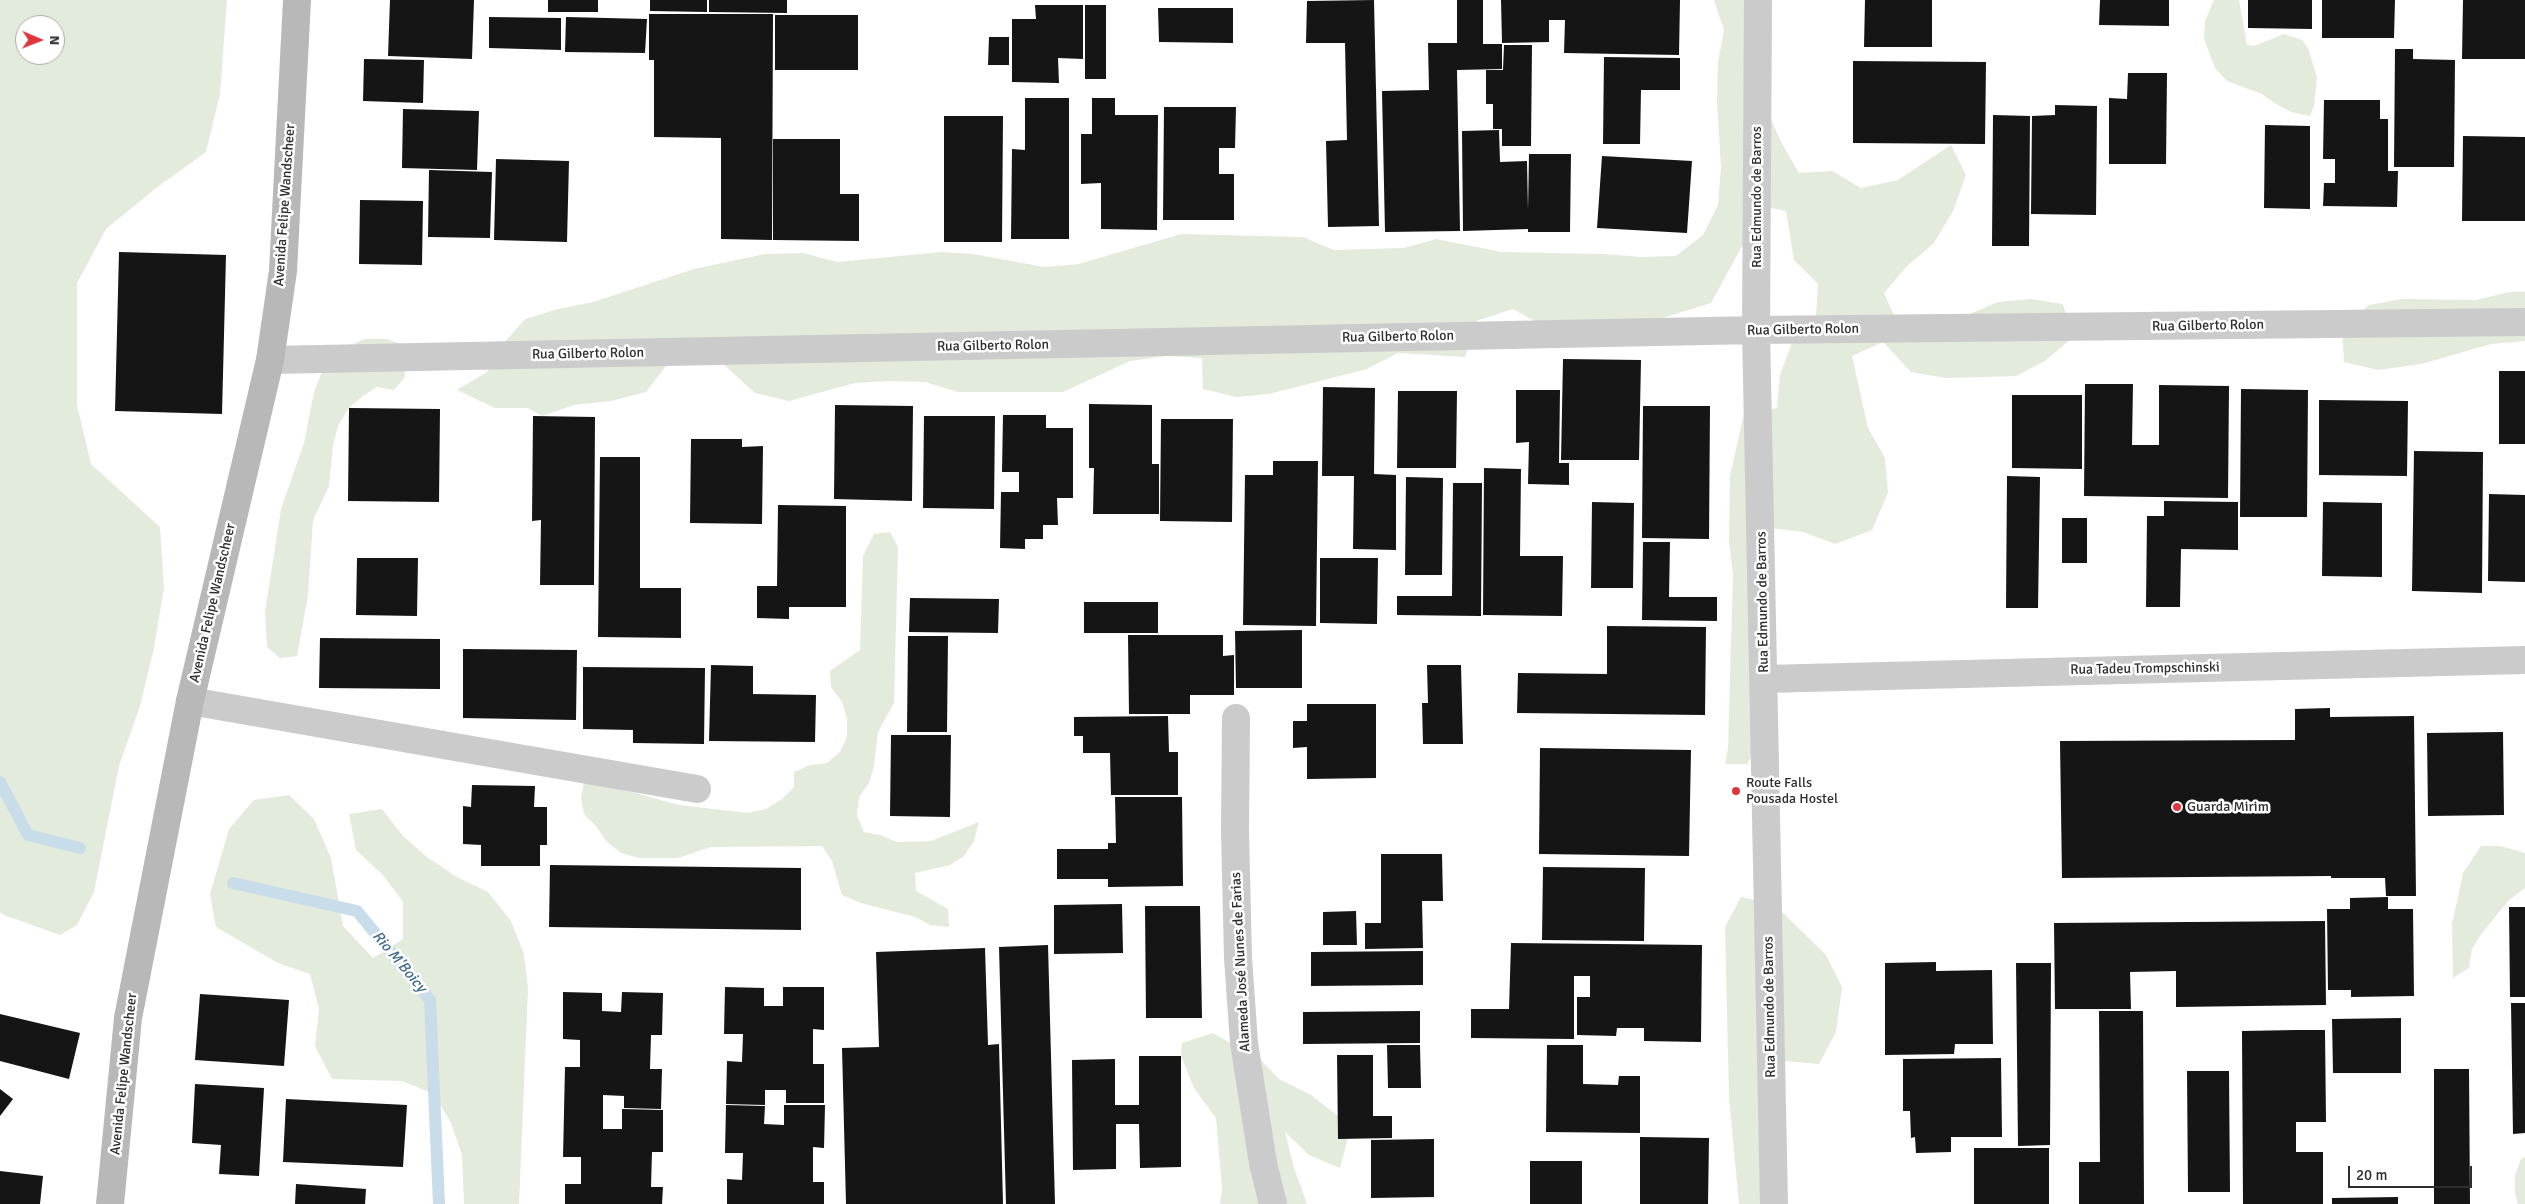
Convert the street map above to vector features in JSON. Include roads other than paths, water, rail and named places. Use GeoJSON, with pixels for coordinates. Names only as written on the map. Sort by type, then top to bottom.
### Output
{"type":"FeatureCollection","features":[{"type":"Feature","properties":{"kind":"main road","name":"Avenida Felipe Wandscheer"},"geometry":{"type":"LineString","coordinates":[[110,1204],[128,1018],[190,701],[270,360],[283,271],[296,0]]}},
{"type":"Feature","properties":{"kind":"street","name":"Rua Edmundo de Barros"},"geometry":{"type":"LineString","coordinates":[[1758,0],[1756,330],[1774,1204]]}},
{"type":"Feature","properties":{"kind":"street","name":"Rua Gilberto Rolon"},"geometry":{"type":"LineString","coordinates":[[270,360],[1756,330],[2525,322]]}},
{"type":"Feature","properties":{"kind":"street","name":"Rua Tadeu Trompschinski"},"geometry":{"type":"LineString","coordinates":[[1764,679],[2525,660]]}},
{"type":"Feature","properties":{"kind":"street"},"geometry":{"type":"LineString","coordinates":[[190,701],[697,789]]}},
{"type":"Feature","properties":{"kind":"street","name":"Alameda José Nunes de Farias"},"geometry":{"type":"LineString","coordinates":[[1236,718],[1234,831],[1238,958],[1244,1043],[1263,1163],[1272,1204]]}},
{"type":"Feature","properties":{"kind":"waterway","name":"Rio M'Boicy"},"geometry":{"type":"LineString","coordinates":[[0,782],[28,835],[80,848]]}},
{"type":"Feature","properties":{"kind":"waterway","name":"Rio M'Boicy"},"geometry":{"type":"LineString","coordinates":[[233,883],[357,911],[430,1000],[439,1204]]}},
{"type":"Feature","properties":{"kind":"place","name":"Route Falls Pousada Hostel"},"geometry":{"type":"Point","coordinates":[1736,791]}},
{"type":"Feature","properties":{"kind":"place","name":"Guarda Mirim"},"geometry":{"type":"Point","coordinates":[2177,807]}}]}
